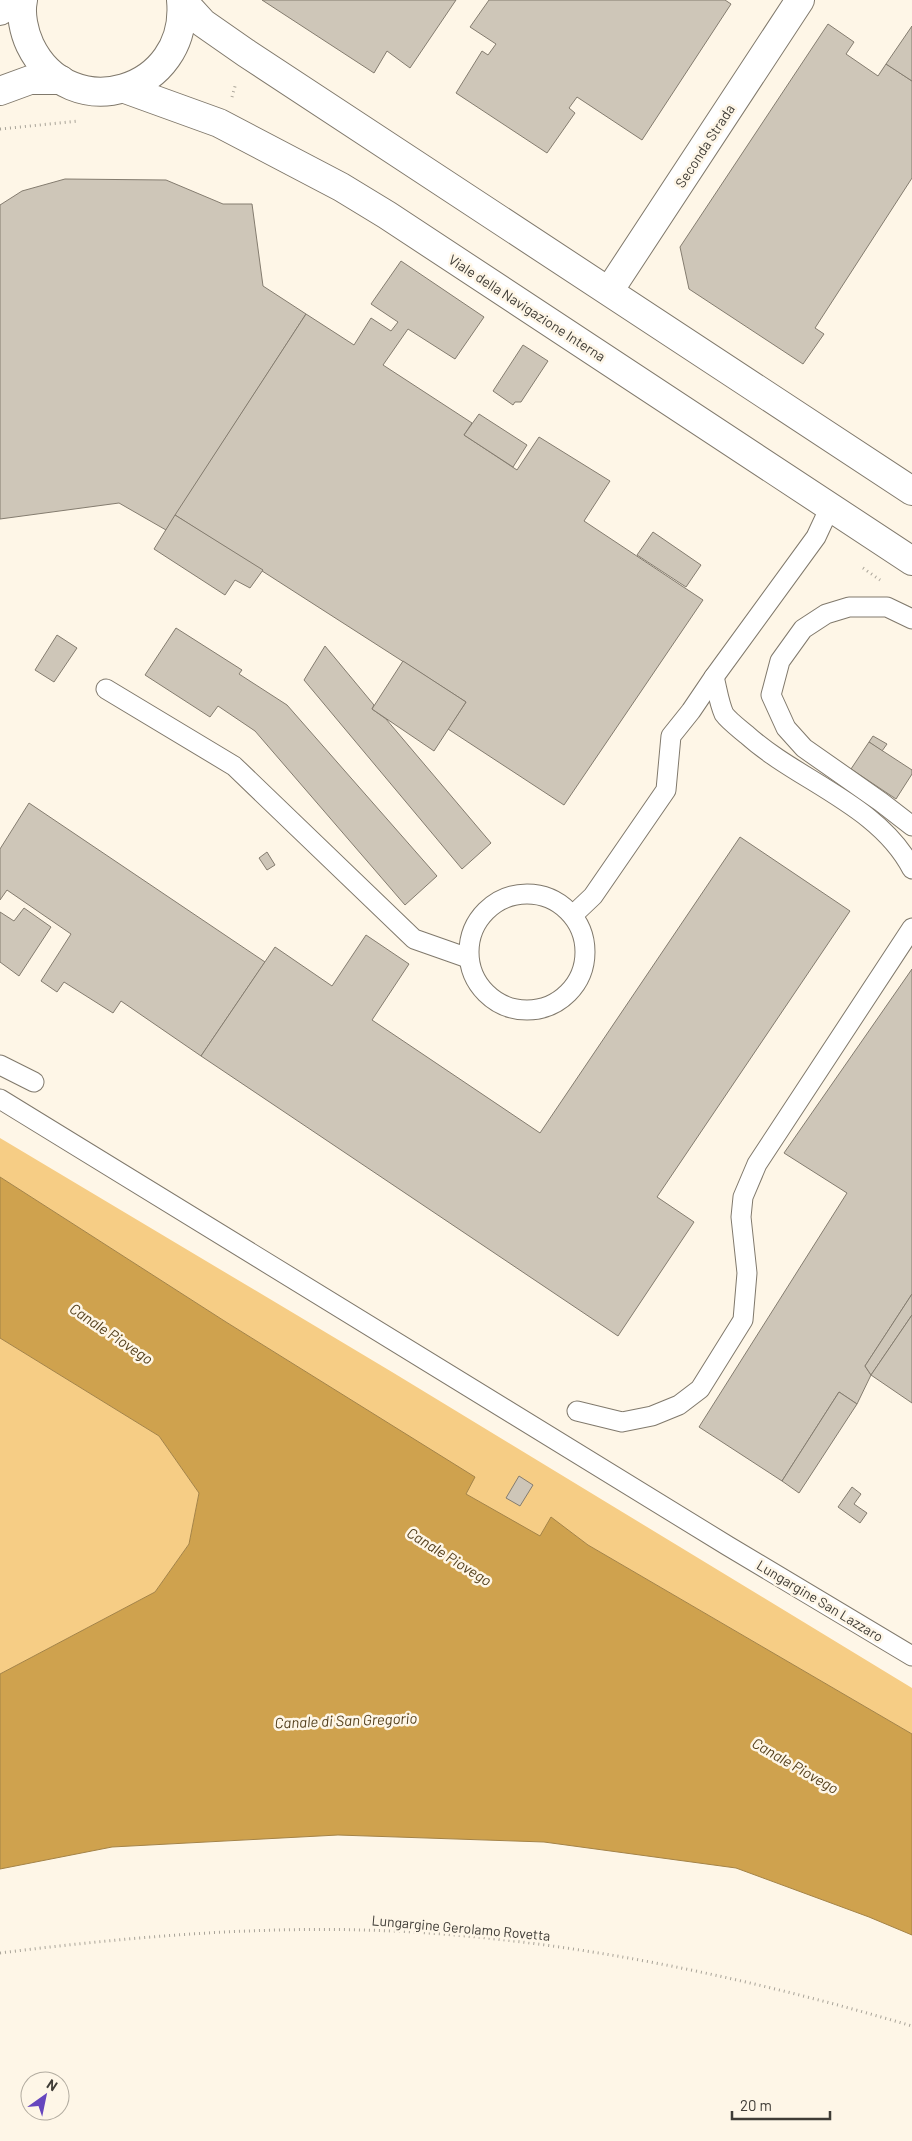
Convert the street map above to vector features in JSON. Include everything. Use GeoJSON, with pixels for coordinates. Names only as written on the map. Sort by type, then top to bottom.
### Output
{"type":"FeatureCollection","features":[{"type":"Feature","properties":{"kind":"street"},"geometry":{"type":"LineString","coordinates":[[0,11],[14,0]]}},
{"type":"Feature","properties":{"kind":"street","name":"Viale della Navigazione Interna"},"geometry":{"type":"LineString","coordinates":[[23,0],[23,22],[27,39],[35,55],[46,69],[61,80],[76,88],[92,92],[125,89],[151,75],[170,54],[181,26],[181,0]]}},
{"type":"Feature","properties":{"kind":"street","name":"Viale della Navigazione Interna"},"geometry":{"type":"LineString","coordinates":[[181,0],[203,23],[246,53],[912,491]]}},
{"type":"Feature","properties":{"kind":"street","name":"Seconda Strada"},"geometry":{"type":"LineString","coordinates":[[609,291],[800,0]]}},
{"type":"Feature","properties":{"kind":"street"},"geometry":{"type":"LineString","coordinates":[[0,91],[30,80],[61,80]]}},
{"type":"Feature","properties":{"kind":"street","name":"Viale della Navigazione Interna"},"geometry":{"type":"LineString","coordinates":[[125,89],[219,123],[341,187],[387,215],[912,561]]}},
{"type":"Feature","properties":{"kind":"lane"},"geometry":{"type":"LineString","coordinates":[[573,915],[593,896],[666,790],[670,736],[691,711],[816,537],[830,507]]}},
{"type":"Feature","properties":{"kind":"lane"},"geometry":{"type":"LineString","coordinates":[[912,619],[887,607],[850,607],[826,614],[802,628],[780,661],[771,695],[786,728],[804,748],[912,826]]}},
{"type":"Feature","properties":{"kind":"lane"},"geometry":{"type":"LineString","coordinates":[[714,677],[725,714],[762,749],[869,819],[890,837],[906,857],[912,869]]}},
{"type":"Feature","properties":{"kind":"lane"},"geometry":{"type":"LineString","coordinates":[[106,689],[234,766],[414,939],[468,958]]}},
{"type":"Feature","properties":{"kind":"lane"},"geometry":{"type":"LineString","coordinates":[[529,893],[553,899],[573,915],[586,943],[582,974],[563,999],[534,1011],[504,1006],[479,987],[468,958],[470,933],[483,911],[504,897],[529,893]]}},
{"type":"Feature","properties":{"kind":"lane"},"geometry":{"type":"LineString","coordinates":[[577,1411],[622,1422],[652,1416],[679,1405],[700,1389],[743,1320],[747,1273],[740,1218],[743,1197],[757,1164],[912,928]]}},
{"type":"Feature","properties":{"kind":"lane"},"geometry":{"type":"LineString","coordinates":[[0,1064],[34,1082]]}},
{"type":"Feature","properties":{"kind":"lane","name":"Lungargine San Lazzaro"},"geometry":{"type":"LineString","coordinates":[[0,1099],[728,1546],[912,1656]]}},
{"type":"Feature","properties":{"kind":"path"},"geometry":{"type":"LineString","coordinates":[[219,123],[228,109],[246,53]]}},
{"type":"Feature","properties":{"kind":"path"},"geometry":{"type":"LineString","coordinates":[[0,129],[81,121]]}},
{"type":"Feature","properties":{"kind":"path","name":"Lungargine Gerolamo Rovetta"},"geometry":{"type":"LineString","coordinates":[[0,1954],[167,1935],[328,1930],[410,1932],[484,1938],[576,1949],[660,1964],[830,2001],[912,2026]]}},
{"type":"Feature","properties":{"kind":"shaded area"},"geometry":{"type":"Polygon","coordinates":[[[0,1138],[392,1372],[912,1688],[912,1734],[588,1545],[551,1518],[540,1537],[466,1494],[474,1477],[226,1322],[0,1177],[0,1138]]]}},
{"type":"Feature","properties":{"kind":"shaded area"},"geometry":{"type":"Polygon","coordinates":[[[0,1338],[159,1436],[199,1493],[189,1544],[155,1592],[0,1674],[0,1338]]]}},
{"type":"Feature","properties":{"kind":"water"},"geometry":{"type":"Polygon","coordinates":[[[0,1177],[226,1322],[475,1477],[466,1494],[540,1536],[551,1517],[588,1545],[912,1734],[912,1935],[869,1917],[736,1868],[544,1842],[338,1835],[112,1847],[0,1869],[0,1674],[155,1592],[189,1544],[199,1493],[159,1436],[0,1338],[0,1177]]]}},
{"type":"Feature","properties":{"kind":"building"},"geometry":{"type":"Polygon","coordinates":[[[262,0],[456,0],[410,68],[387,51],[374,73],[262,0]]]}},
{"type":"Feature","properties":{"kind":"building"},"geometry":{"type":"Polygon","coordinates":[[[489,0],[725,0],[731,4],[642,140],[577,97],[569,108],[575,113],[547,153],[456,93],[482,51],[488,55],[496,44],[470,27],[489,0]]]}},
{"type":"Feature","properties":{"kind":"building"},"geometry":{"type":"Polygon","coordinates":[[[828,24],[854,42],[846,54],[878,76],[886,64],[912,81],[912,178],[815,328],[824,334],[803,364],[689,289],[680,247],[828,24]]]}},
{"type":"Feature","properties":{"kind":"building"},"geometry":{"type":"Polygon","coordinates":[[[912,26],[912,81],[886,64],[912,26]]]}},
{"type":"Feature","properties":{"kind":"building"},"geometry":{"type":"Polygon","coordinates":[[[65,179],[166,180],[223,204],[252,204],[263,286],[306,314],[166,530],[119,503],[0,519],[0,205],[22,191],[65,179]]]}},
{"type":"Feature","properties":{"kind":"building"},"geometry":{"type":"Polygon","coordinates":[[[401,261],[484,317],[455,359],[408,329],[383,365],[472,423],[464,435],[517,470],[539,437],[610,481],[584,521],[703,600],[564,805],[448,729],[466,702],[175,515],[306,314],[354,345],[371,318],[391,331],[398,322],[371,304],[401,261]]]}},
{"type":"Feature","properties":{"kind":"building"},"geometry":{"type":"Polygon","coordinates":[[[523,345],[548,361],[521,402],[515,402],[513,405],[493,391],[523,345]]]}},
{"type":"Feature","properties":{"kind":"building"},"geometry":{"type":"Polygon","coordinates":[[[479,414],[527,445],[513,467],[464,435],[479,414]]]}},
{"type":"Feature","properties":{"kind":"building"},"geometry":{"type":"Polygon","coordinates":[[[175,515],[263,570],[250,588],[235,580],[225,595],[154,549],[175,515]]]}},
{"type":"Feature","properties":{"kind":"building"},"geometry":{"type":"Polygon","coordinates":[[[653,532],[701,565],[686,587],[637,555],[653,532]]]}},
{"type":"Feature","properties":{"kind":"building"},"geometry":{"type":"Polygon","coordinates":[[[176,628],[242,670],[239,674],[287,705],[437,876],[405,905],[255,731],[218,706],[210,717],[145,675],[176,628]]]}},
{"type":"Feature","properties":{"kind":"building"},"geometry":{"type":"Polygon","coordinates":[[[57,635],[77,648],[54,682],[35,670],[57,635]]]}},
{"type":"Feature","properties":{"kind":"building"},"geometry":{"type":"Polygon","coordinates":[[[325,646],[374,705],[372,709],[386,719],[491,843],[462,869],[304,680],[325,646]]]}},
{"type":"Feature","properties":{"kind":"building"},"geometry":{"type":"Polygon","coordinates":[[[403,661],[466,702],[434,751],[372,709],[403,661]]]}},
{"type":"Feature","properties":{"kind":"building"},"geometry":{"type":"Polygon","coordinates":[[[873,736],[887,744],[882,751],[869,742],[873,736]]]}},
{"type":"Feature","properties":{"kind":"building"},"geometry":{"type":"Polygon","coordinates":[[[869,742],[912,770],[912,774],[896,799],[851,769],[869,742]]]}},
{"type":"Feature","properties":{"kind":"building"},"geometry":{"type":"Polygon","coordinates":[[[29,803],[265,962],[201,1056],[121,1001],[113,1013],[64,982],[57,992],[41,981],[71,934],[7,890],[0,900],[0,849],[29,803]]]}},
{"type":"Feature","properties":{"kind":"building"},"geometry":{"type":"Polygon","coordinates":[[[740,837],[850,911],[657,1197],[694,1222],[618,1336],[201,1056],[275,947],[332,986],[366,935],[409,964],[372,1020],[540,1133],[740,837]]]}},
{"type":"Feature","properties":{"kind":"building"},"geometry":{"type":"Polygon","coordinates":[[[267,852],[275,865],[267,870],[259,858],[267,852]]]}},
{"type":"Feature","properties":{"kind":"building"},"geometry":{"type":"Polygon","coordinates":[[[24,908],[51,927],[19,976],[0,962],[0,912],[14,921],[24,908]]]}},
{"type":"Feature","properties":{"kind":"building"},"geometry":{"type":"Polygon","coordinates":[[[912,969],[912,1294],[865,1366],[871,1375],[857,1404],[839,1392],[782,1481],[699,1427],[847,1193],[784,1153],[912,969]]]}},
{"type":"Feature","properties":{"kind":"building"},"geometry":{"type":"Polygon","coordinates":[[[912,1294],[912,1315],[871,1375],[865,1366],[912,1294]]]}},
{"type":"Feature","properties":{"kind":"building"},"geometry":{"type":"Polygon","coordinates":[[[912,1315],[912,1403],[871,1375],[912,1315]]]}},
{"type":"Feature","properties":{"kind":"building"},"geometry":{"type":"Polygon","coordinates":[[[839,1392],[857,1404],[799,1493],[782,1481],[839,1392]]]}},
{"type":"Feature","properties":{"kind":"building"},"geometry":{"type":"Polygon","coordinates":[[[519,1476],[533,1485],[520,1506],[506,1498],[519,1476]]]}},
{"type":"Feature","properties":{"kind":"building"},"geometry":{"type":"Polygon","coordinates":[[[852,1487],[861,1494],[854,1504],[867,1513],[860,1523],[838,1507],[852,1487]]]}},
{"type":"Feature","properties":{"kind":"water label","name":"Canale Piovego"},"geometry":{"type":"Point","coordinates":[111,1334]}},
{"type":"Feature","properties":{"kind":"water label","name":"Canale Piovego"},"geometry":{"type":"Point","coordinates":[449,1557]}},
{"type":"Feature","properties":{"kind":"water label","name":"Canale di San Gregorio"},"geometry":{"type":"Point","coordinates":[346,1721]}},
{"type":"Feature","properties":{"kind":"water label","name":"Canale Piovego"},"geometry":{"type":"Point","coordinates":[795,1766]}}]}
